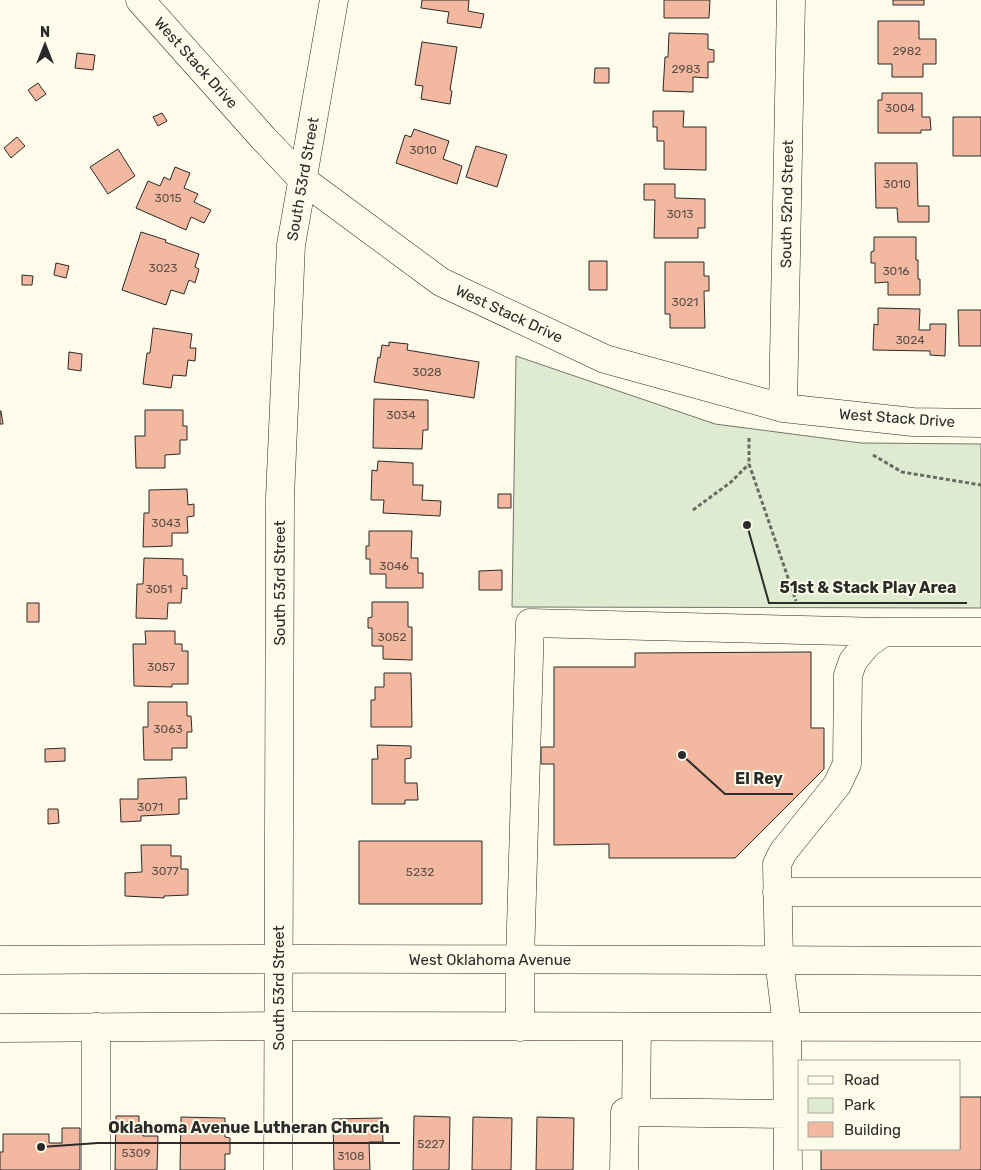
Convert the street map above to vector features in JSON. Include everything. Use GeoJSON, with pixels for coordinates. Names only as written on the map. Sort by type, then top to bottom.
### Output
{"type":"FeatureCollection","features":[{"type":"Feature","properties":{"kind":"street","name":"West Stack Drive"},"geometry":{"type":"LineString","coordinates":[[140,0],[303,180],[441,282],[605,359],[784,408],[912,422],[981,423]]}},
{"type":"Feature","properties":{"kind":"street","name":"South 53rd Street"},"geometry":{"type":"LineString","coordinates":[[278,1170],[280,497],[291,244],[334,0]]}},
{"type":"Feature","properties":{"kind":"street","name":"South 52nd Street"},"geometry":{"type":"LineString","coordinates":[[784,408],[791,0]]}},
{"type":"Feature","properties":{"kind":"street"},"geometry":{"type":"LineString","coordinates":[[520,1027],[520,960],[530,623],[884,632],[981,632]]}},
{"type":"Feature","properties":{"kind":"street"},"geometry":{"type":"LineString","coordinates":[[788,1170],[787,1026],[779,960],[777,864],[783,852],[837,784],[847,764],[848,675],[853,661],[868,644],[884,632]]}},
{"type":"Feature","properties":{"kind":"street"},"geometry":{"type":"LineString","coordinates":[[777,892],[981,892]]}},
{"type":"Feature","properties":{"kind":"street","name":"West Oklahoma Avenue"},"geometry":{"type":"LineString","coordinates":[[0,960],[280,958],[981,961]]}},
{"type":"Feature","properties":{"kind":"street"},"geometry":{"type":"LineString","coordinates":[[0,1028],[279,1026],[981,1027]]}},
{"type":"Feature","properties":{"kind":"street"},"geometry":{"type":"LineString","coordinates":[[636,1112],[637,1027]]}},
{"type":"Feature","properties":{"kind":"street"},"geometry":{"type":"LineString","coordinates":[[96,1028],[96,1170]]}},
{"type":"Feature","properties":{"kind":"street"},"geometry":{"type":"LineString","coordinates":[[624,1170],[625,1112],[788,1114]]}},
{"type":"Feature","properties":{"kind":"path"},"geometry":{"type":"LineString","coordinates":[[750,438],[749,464],[806,630]]}},
{"type":"Feature","properties":{"kind":"path"},"geometry":{"type":"LineString","coordinates":[[873,455],[902,472],[981,485]]}},
{"type":"Feature","properties":{"kind":"path"},"geometry":{"type":"LineString","coordinates":[[693,510],[731,482],[749,464]]}},
{"type":"Feature","properties":{"kind":"green space"},"geometry":{"type":"Polygon","coordinates":[[[516,356],[715,424],[861,443],[981,444],[981,608],[512,607],[516,356]]]}},
{"type":"Feature","properties":{"kind":"building"},"geometry":{"type":"Polygon","coordinates":[[[422,0],[469,0],[468,11],[484,14],[481,28],[447,23],[449,12],[421,8],[422,0]]]}},
{"type":"Feature","properties":{"kind":"building"},"geometry":{"type":"Polygon","coordinates":[[[664,0],[710,0],[709,18],[664,18],[664,0]]]}},
{"type":"Feature","properties":{"kind":"building"},"geometry":{"type":"Polygon","coordinates":[[[893,0],[924,0],[924,5],[893,5],[893,0]]]}},
{"type":"Feature","properties":{"kind":"building"},"geometry":{"type":"Polygon","coordinates":[[[878,21],[919,21],[919,39],[936,39],[936,64],[923,64],[923,77],[892,77],[892,64],[878,64],[878,21]]]}},
{"type":"Feature","properties":{"kind":"building"},"geometry":{"type":"Polygon","coordinates":[[[669,33],[708,34],[708,49],[714,50],[714,62],[708,62],[708,78],[693,77],[693,92],[663,91],[665,57],[668,57],[669,33]]]}},
{"type":"Feature","properties":{"kind":"building"},"geometry":{"type":"Polygon","coordinates":[[[422,42],[457,47],[450,90],[452,91],[450,104],[421,99],[423,86],[415,85],[422,42]]]}},
{"type":"Feature","properties":{"kind":"building"},"geometry":{"type":"Polygon","coordinates":[[[77,53],[95,55],[93,70],[75,68],[77,53]]]}},
{"type":"Feature","properties":{"kind":"building"},"geometry":{"type":"Polygon","coordinates":[[[595,68],[609,68],[609,83],[594,83],[595,68]]]}},
{"type":"Feature","properties":{"kind":"building"},"geometry":{"type":"Polygon","coordinates":[[[38,83],[46,94],[36,101],[28,90],[38,83]]]}},
{"type":"Feature","properties":{"kind":"building"},"geometry":{"type":"Polygon","coordinates":[[[882,93],[922,93],[922,117],[930,117],[931,130],[921,130],[921,133],[878,133],[878,100],[882,100],[882,93]]]}},
{"type":"Feature","properties":{"kind":"building"},"geometry":{"type":"Polygon","coordinates":[[[653,111],[684,111],[683,127],[706,127],[706,170],[664,169],[664,141],[657,141],[657,127],[653,127],[653,111]]]}},
{"type":"Feature","properties":{"kind":"building"},"geometry":{"type":"Polygon","coordinates":[[[162,113],[167,121],[158,126],[153,117],[162,113]]]}},
{"type":"Feature","properties":{"kind":"building"},"geometry":{"type":"Polygon","coordinates":[[[953,117],[981,117],[981,156],[953,156],[953,117]]]}},
{"type":"Feature","properties":{"kind":"building"},"geometry":{"type":"Polygon","coordinates":[[[414,129],[449,141],[443,159],[462,166],[457,184],[396,163],[405,135],[411,137],[414,129]]]}},
{"type":"Feature","properties":{"kind":"building"},"geometry":{"type":"Polygon","coordinates":[[[17,137],[25,146],[11,158],[4,148],[17,137]]]}},
{"type":"Feature","properties":{"kind":"building"},"geometry":{"type":"Polygon","coordinates":[[[476,146],[507,155],[497,187],[466,177],[476,146]]]}},
{"type":"Feature","properties":{"kind":"building"},"geometry":{"type":"Polygon","coordinates":[[[118,149],[135,176],[108,194],[90,167],[118,149]]]}},
{"type":"Feature","properties":{"kind":"building"},"geometry":{"type":"Polygon","coordinates":[[[875,163],[917,163],[918,206],[929,206],[929,222],[898,222],[897,208],[876,208],[875,163]]]}},
{"type":"Feature","properties":{"kind":"building"},"geometry":{"type":"Polygon","coordinates":[[[175,167],[190,173],[184,188],[198,194],[194,202],[211,210],[204,223],[191,217],[186,230],[136,208],[148,181],[160,186],[164,177],[170,180],[175,167]]]}},
{"type":"Feature","properties":{"kind":"building"},"geometry":{"type":"Polygon","coordinates":[[[644,184],[675,184],[675,198],[705,199],[705,228],[698,228],[698,238],[654,238],[655,200],[644,200],[644,184]]]}},
{"type":"Feature","properties":{"kind":"building"},"geometry":{"type":"Polygon","coordinates":[[[141,232],[199,254],[195,267],[199,269],[195,283],[189,280],[184,294],[171,290],[166,305],[122,290],[141,232]]]}},
{"type":"Feature","properties":{"kind":"building"},"geometry":{"type":"Polygon","coordinates":[[[874,237],[916,237],[916,260],[918,260],[920,295],[888,295],[888,282],[875,283],[875,263],[871,263],[871,252],[874,251],[874,237]]]}},
{"type":"Feature","properties":{"kind":"building"},"geometry":{"type":"Polygon","coordinates":[[[589,261],[607,261],[607,290],[589,290],[589,261]]]}},
{"type":"Feature","properties":{"kind":"building"},"geometry":{"type":"Polygon","coordinates":[[[665,262],[704,262],[704,276],[709,276],[709,291],[704,291],[705,328],[670,328],[670,314],[665,314],[665,262]]]}},
{"type":"Feature","properties":{"kind":"building"},"geometry":{"type":"Polygon","coordinates":[[[56,263],[69,266],[66,278],[54,275],[56,263]]]}},
{"type":"Feature","properties":{"kind":"building"},"geometry":{"type":"Polygon","coordinates":[[[22,275],[33,276],[32,285],[22,285],[22,275]]]}},
{"type":"Feature","properties":{"kind":"building"},"geometry":{"type":"Polygon","coordinates":[[[878,308],[920,309],[919,330],[930,330],[930,324],[946,324],[945,356],[930,355],[930,351],[873,350],[874,324],[878,325],[878,308]]]}},
{"type":"Feature","properties":{"kind":"building"},"geometry":{"type":"Polygon","coordinates":[[[958,310],[981,310],[981,346],[959,346],[958,310]]]}},
{"type":"Feature","properties":{"kind":"building"},"geometry":{"type":"Polygon","coordinates":[[[153,328],[192,334],[190,348],[196,348],[195,361],[188,360],[186,376],[173,375],[171,388],[143,384],[147,353],[150,353],[153,328]]]}},
{"type":"Feature","properties":{"kind":"building"},"geometry":{"type":"Polygon","coordinates":[[[389,342],[408,344],[407,350],[479,362],[474,398],[374,382],[382,345],[389,346],[389,342]]]}},
{"type":"Feature","properties":{"kind":"building"},"geometry":{"type":"Polygon","coordinates":[[[69,352],[82,354],[81,371],[68,369],[69,352]]]}},
{"type":"Feature","properties":{"kind":"building"},"geometry":{"type":"Polygon","coordinates":[[[374,399],[428,400],[428,430],[423,430],[422,449],[373,448],[374,399]]]}},
{"type":"Feature","properties":{"kind":"building"},"geometry":{"type":"Polygon","coordinates":[[[145,410],[183,410],[183,426],[187,426],[187,440],[180,440],[180,454],[165,455],[165,468],[136,468],[135,436],[145,436],[145,410]]]}},
{"type":"Feature","properties":{"kind":"building"},"geometry":{"type":"Polygon","coordinates":[[[1,411],[3,424],[0,424],[1,411]]]}},
{"type":"Feature","properties":{"kind":"building"},"geometry":{"type":"Polygon","coordinates":[[[378,461],[413,463],[413,485],[423,485],[422,500],[441,501],[440,516],[383,513],[384,500],[371,500],[372,470],[377,471],[378,461]]]}},
{"type":"Feature","properties":{"kind":"building"},"geometry":{"type":"Polygon","coordinates":[[[187,489],[188,505],[194,504],[194,516],[187,517],[188,533],[172,533],[172,546],[143,547],[144,513],[149,513],[149,490],[187,489]]]}},
{"type":"Feature","properties":{"kind":"building"},"geometry":{"type":"Polygon","coordinates":[[[498,494],[511,494],[511,508],[498,508],[498,494]]]}},
{"type":"Feature","properties":{"kind":"building"},"geometry":{"type":"Polygon","coordinates":[[[369,531],[412,531],[411,558],[418,558],[418,573],[423,573],[423,588],[386,588],[386,574],[370,574],[370,559],[366,559],[366,546],[369,546],[369,531]]]}},
{"type":"Feature","properties":{"kind":"building"},"geometry":{"type":"Polygon","coordinates":[[[144,558],[183,559],[183,575],[187,576],[187,589],[182,588],[181,603],[168,603],[167,619],[136,618],[137,584],[143,584],[144,558]]]}},
{"type":"Feature","properties":{"kind":"building"},"geometry":{"type":"Polygon","coordinates":[[[502,570],[502,590],[479,590],[479,571],[502,570]]]}},
{"type":"Feature","properties":{"kind":"building"},"geometry":{"type":"Polygon","coordinates":[[[372,602],[408,602],[408,627],[412,627],[412,660],[383,659],[383,646],[372,646],[372,628],[368,628],[368,618],[372,617],[372,602]]]}},
{"type":"Feature","properties":{"kind":"building"},"geometry":{"type":"Polygon","coordinates":[[[27,603],[39,603],[39,622],[27,622],[27,603]]]}},
{"type":"Feature","properties":{"kind":"building"},"geometry":{"type":"Polygon","coordinates":[[[145,631],[175,631],[175,644],[182,644],[182,651],[188,651],[188,684],[172,684],[172,687],[134,686],[133,644],[146,644],[145,631]]]}},
{"type":"Feature","properties":{"kind":"building"},"geometry":{"type":"Polygon","coordinates":[[[811,652],[811,728],[824,728],[824,769],[735,858],[609,858],[609,844],[554,845],[554,764],[541,764],[541,747],[554,747],[554,667],[635,667],[635,653],[811,652]]]}},
{"type":"Feature","properties":{"kind":"building"},"geometry":{"type":"Polygon","coordinates":[[[384,673],[411,673],[412,727],[371,727],[371,700],[375,700],[375,687],[384,687],[384,673]]]}},
{"type":"Feature","properties":{"kind":"building"},"geometry":{"type":"Polygon","coordinates":[[[148,702],[187,702],[187,716],[191,716],[192,732],[187,732],[187,748],[172,748],[172,760],[144,760],[143,727],[148,727],[148,702]]]}},
{"type":"Feature","properties":{"kind":"building"},"geometry":{"type":"Polygon","coordinates":[[[377,745],[411,746],[411,758],[405,759],[405,783],[417,783],[418,800],[405,800],[405,804],[372,804],[372,759],[378,759],[377,745]]]}},
{"type":"Feature","properties":{"kind":"building"},"geometry":{"type":"Polygon","coordinates":[[[65,748],[65,761],[45,762],[45,749],[65,748]]]}},
{"type":"Feature","properties":{"kind":"building"},"geometry":{"type":"Polygon","coordinates":[[[186,777],[187,799],[179,799],[179,814],[141,816],[141,821],[121,822],[120,799],[138,799],[138,779],[186,777]]]}},
{"type":"Feature","properties":{"kind":"building"},"geometry":{"type":"Polygon","coordinates":[[[48,809],[58,809],[59,823],[48,824],[48,809]]]}},
{"type":"Feature","properties":{"kind":"building"},"geometry":{"type":"Polygon","coordinates":[[[359,841],[482,841],[482,904],[359,904],[359,841]]]}},
{"type":"Feature","properties":{"kind":"building"},"geometry":{"type":"Polygon","coordinates":[[[141,845],[171,845],[171,856],[181,856],[181,869],[188,869],[188,895],[164,896],[164,898],[125,896],[125,873],[142,872],[141,845]]]}},
{"type":"Feature","properties":{"kind":"building"},"geometry":{"type":"Polygon","coordinates":[[[961,1097],[981,1097],[981,1170],[821,1170],[821,1150],[961,1150],[961,1097]]]}},
{"type":"Feature","properties":{"kind":"building"},"geometry":{"type":"Polygon","coordinates":[[[116,1116],[139,1116],[139,1129],[143,1130],[143,1136],[158,1136],[157,1170],[115,1170],[116,1116]]]}},
{"type":"Feature","properties":{"kind":"building"},"geometry":{"type":"Polygon","coordinates":[[[414,1116],[450,1117],[449,1170],[413,1170],[414,1116]]]}},
{"type":"Feature","properties":{"kind":"building"},"geometry":{"type":"Polygon","coordinates":[[[181,1117],[225,1118],[225,1137],[230,1138],[230,1154],[225,1154],[225,1170],[180,1170],[181,1117]]]}},
{"type":"Feature","properties":{"kind":"building"},"geometry":{"type":"Polygon","coordinates":[[[473,1117],[512,1118],[511,1170],[472,1170],[473,1117]]]}},
{"type":"Feature","properties":{"kind":"building"},"geometry":{"type":"Polygon","coordinates":[[[537,1117],[574,1118],[573,1170],[536,1170],[537,1117]]]}},
{"type":"Feature","properties":{"kind":"building"},"geometry":{"type":"Polygon","coordinates":[[[382,1118],[383,1142],[369,1142],[370,1170],[334,1170],[333,1119],[382,1118]]]}},
{"type":"Feature","properties":{"kind":"building"},"geometry":{"type":"Polygon","coordinates":[[[62,1128],[80,1128],[80,1170],[0,1170],[3,1134],[49,1134],[49,1143],[62,1143],[62,1128]]]}},
{"type":"Feature","properties":{"kind":"place","name":"51st & Stack Play Area"},"geometry":{"type":"Point","coordinates":[747,525]}},
{"type":"Feature","properties":{"kind":"place","name":"El Rey"},"geometry":{"type":"Point","coordinates":[682,755]}},
{"type":"Feature","properties":{"kind":"place","name":"Oklahoma Avenue Lutheran Church"},"geometry":{"type":"Point","coordinates":[41,1147]}}]}
